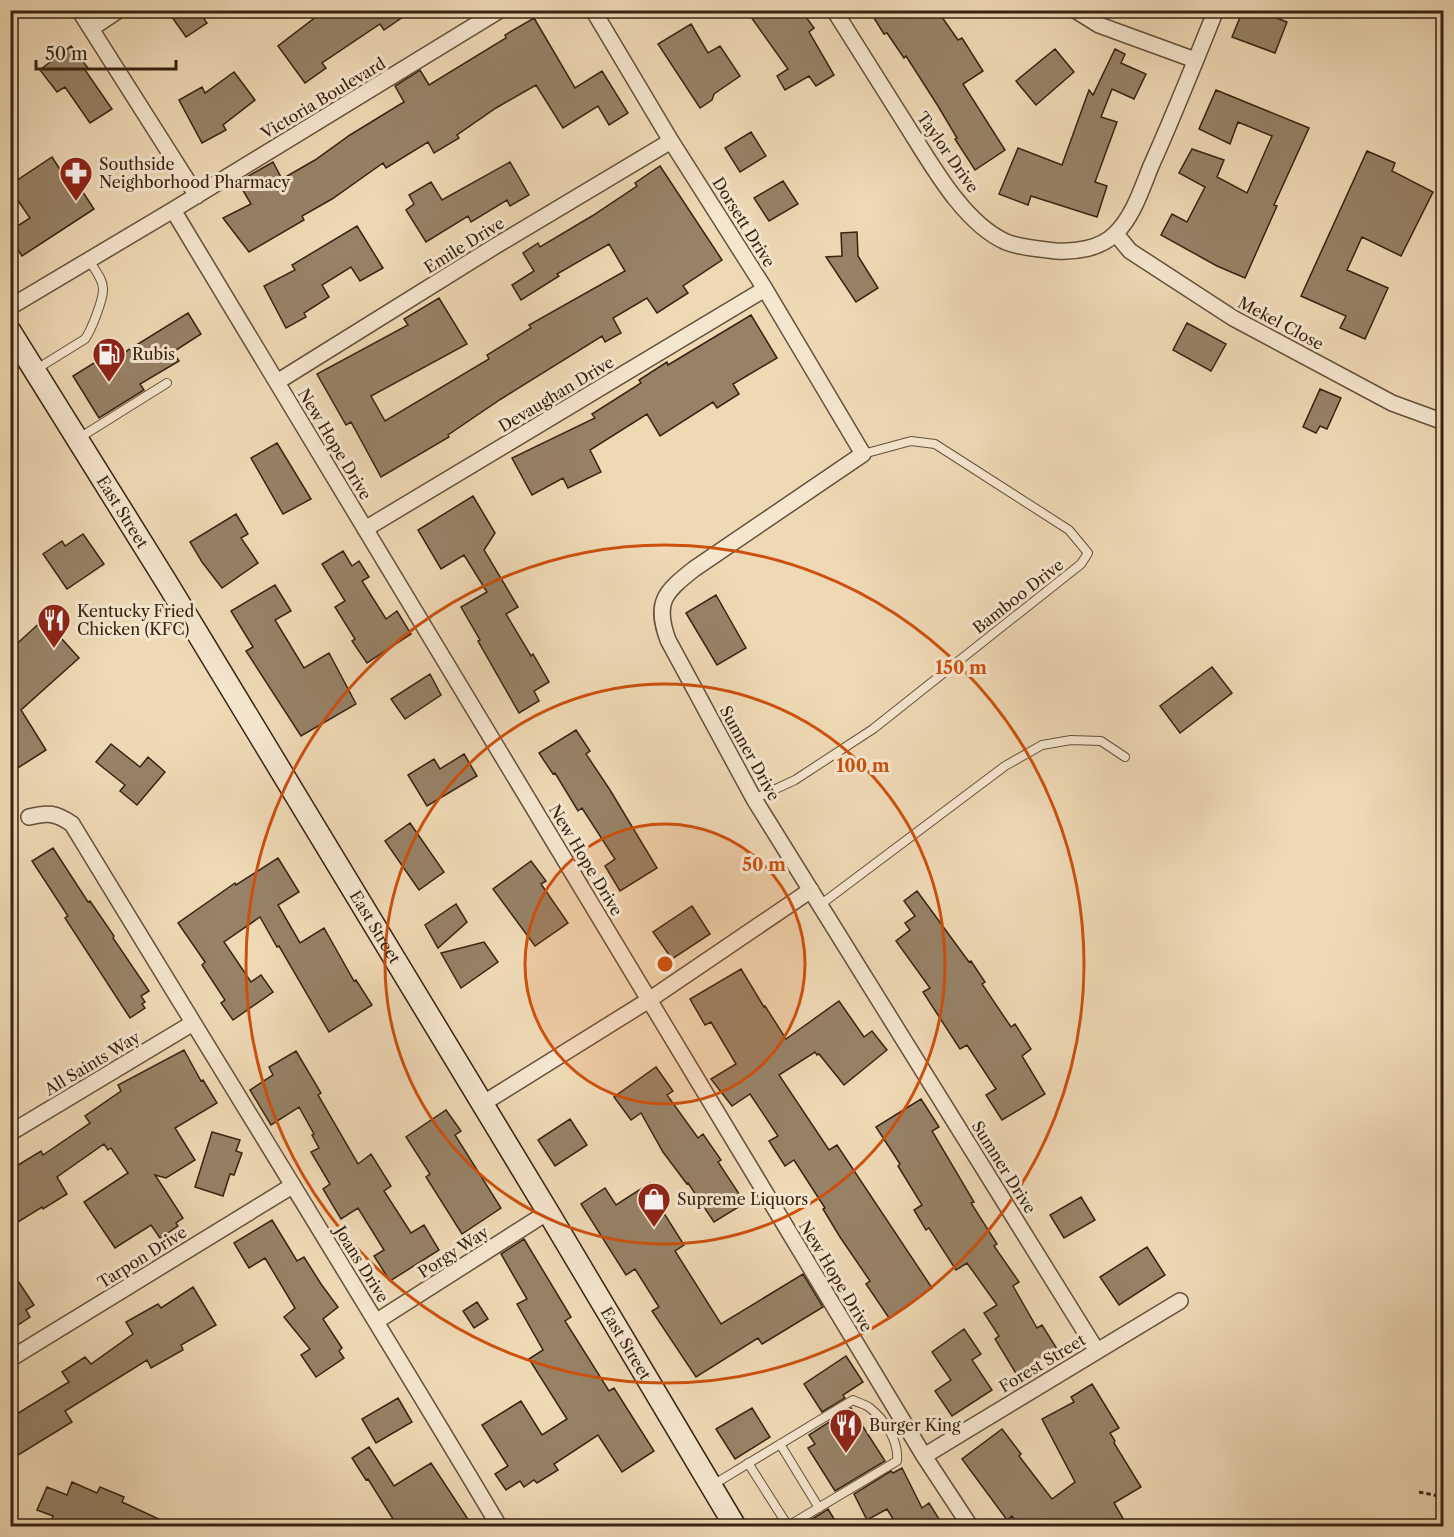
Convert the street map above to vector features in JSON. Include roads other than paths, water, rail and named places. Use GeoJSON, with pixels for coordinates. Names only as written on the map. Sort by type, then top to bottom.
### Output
{"type":"FeatureCollection","features":[{"type":"Feature","properties":{"kind":"main road","name":"East Street"},"geometry":{"type":"LineString","coordinates":[[12,338],[35,370],[167,583],[548,1212],[735,1527]]}},
{"type":"Feature","properties":{"kind":"street"},"geometry":{"type":"LineString","coordinates":[[79,10],[197,196]]}},
{"type":"Feature","properties":{"kind":"street"},"geometry":{"type":"LineString","coordinates":[[92,28],[119,10]]}},
{"type":"Feature","properties":{"kind":"street","name":"Victoria Boulevard"},"geometry":{"type":"LineString","coordinates":[[10,307],[197,196],[500,10]]}},
{"type":"Feature","properties":{"kind":"street","name":"Dorsett Drive"},"geometry":{"type":"LineString","coordinates":[[593,10],[671,141],[765,289],[863,454]]}},
{"type":"Feature","properties":{"kind":"street","name":"Taylor Drive"},"geometry":{"type":"LineString","coordinates":[[834,10],[951,194],[984,228],[1007,242],[1037,249],[1065,251],[1092,247],[1105,242],[1116,234],[1134,207],[1216,10]]}},
{"type":"Feature","properties":{"kind":"street"},"geometry":{"type":"LineString","coordinates":[[1075,10],[1099,25],[1195,60]]}},
{"type":"Feature","properties":{"kind":"street","name":"Emile Drive"},"geometry":{"type":"LineString","coordinates":[[277,382],[497,245],[671,141]]}},
{"type":"Feature","properties":{"kind":"street","name":"New Hope Drive"},"geometry":{"type":"LineString","coordinates":[[173,210],[924,1456],[970,1527]]}},
{"type":"Feature","properties":{"kind":"street","name":"Mekel Close"},"geometry":{"type":"LineString","coordinates":[[1116,234],[1130,251],[1233,318],[1392,403],[1443,422]]}},
{"type":"Feature","properties":{"kind":"street","name":"Devaughan Drive"},"geometry":{"type":"LineString","coordinates":[[365,529],[765,289]]}},
{"type":"Feature","properties":{"kind":"street","name":"Sumner Drive"},"geometry":{"type":"LineString","coordinates":[[863,454],[676,583],[662,603],[662,622],[668,640],[754,799],[1097,1351]]}},
{"type":"Feature","properties":{"kind":"street","name":"Joans Drive"},"geometry":{"type":"LineString","coordinates":[[29,817],[45,813],[61,816],[72,824],[292,1186],[377,1321],[499,1527]]}},
{"type":"Feature","properties":{"kind":"street"},"geometry":{"type":"LineString","coordinates":[[482,1104],[649,1000],[811,890]]}},
{"type":"Feature","properties":{"kind":"street","name":"All Saints Way"},"geometry":{"type":"LineString","coordinates":[[10,1133],[193,1023]]}},
{"type":"Feature","properties":{"kind":"street","name":"Tarpon Drive"},"geometry":{"type":"LineString","coordinates":[[10,1359],[292,1186]]}},
{"type":"Feature","properties":{"kind":"street","name":"Porgy Way"},"geometry":{"type":"LineString","coordinates":[[377,1321],[548,1212]]}},
{"type":"Feature","properties":{"kind":"street","name":"Forest Street"},"geometry":{"type":"LineString","coordinates":[[924,1456],[1179,1301]]}},
{"type":"Feature","properties":{"kind":"lane"},"geometry":{"type":"LineString","coordinates":[[35,370],[85,339],[90,332],[104,290],[89,260]]}},
{"type":"Feature","properties":{"kind":"lane"},"geometry":{"type":"LineString","coordinates":[[77,439],[167,383]]}},
{"type":"Feature","properties":{"kind":"lane","name":"Sumner Drive"},"geometry":{"type":"LineString","coordinates":[[863,454],[910,441],[935,444],[1069,530],[1088,553]]}},
{"type":"Feature","properties":{"kind":"lane","name":"Bamboo Drive"},"geometry":{"type":"LineString","coordinates":[[754,799],[795,780],[873,729],[1081,564],[1088,553]]}},
{"type":"Feature","properties":{"kind":"lane"},"geometry":{"type":"LineString","coordinates":[[820,905],[1005,766],[1042,745],[1071,740],[1101,741],[1125,757]]}},
{"type":"Feature","properties":{"kind":"lane"},"geometry":{"type":"LineString","coordinates":[[711,1486],[748,1463],[852,1400],[869,1407],[888,1427],[898,1450],[897,1461],[788,1527],[748,1463]]}},
{"type":"Feature","properties":{"kind":"lane"},"geometry":{"type":"LineString","coordinates":[[780,1444],[819,1508]]}},
{"type":"Feature","properties":{"kind":"place","name":"Southside Neighborhood Pharmacy"},"geometry":{"type":"Point","coordinates":[76,202]}},
{"type":"Feature","properties":{"kind":"place","name":"Rubis"},"geometry":{"type":"Point","coordinates":[109,383]}},
{"type":"Feature","properties":{"kind":"place","name":"Kentucky Fried Chicken (KFC)"},"geometry":{"type":"Point","coordinates":[54,649]}},
{"type":"Feature","properties":{"kind":"place","name":"Supreme Liquors"},"geometry":{"type":"Point","coordinates":[654,1228]}},
{"type":"Feature","properties":{"kind":"place","name":"Burger King"},"geometry":{"type":"Point","coordinates":[846,1454]}}]}
